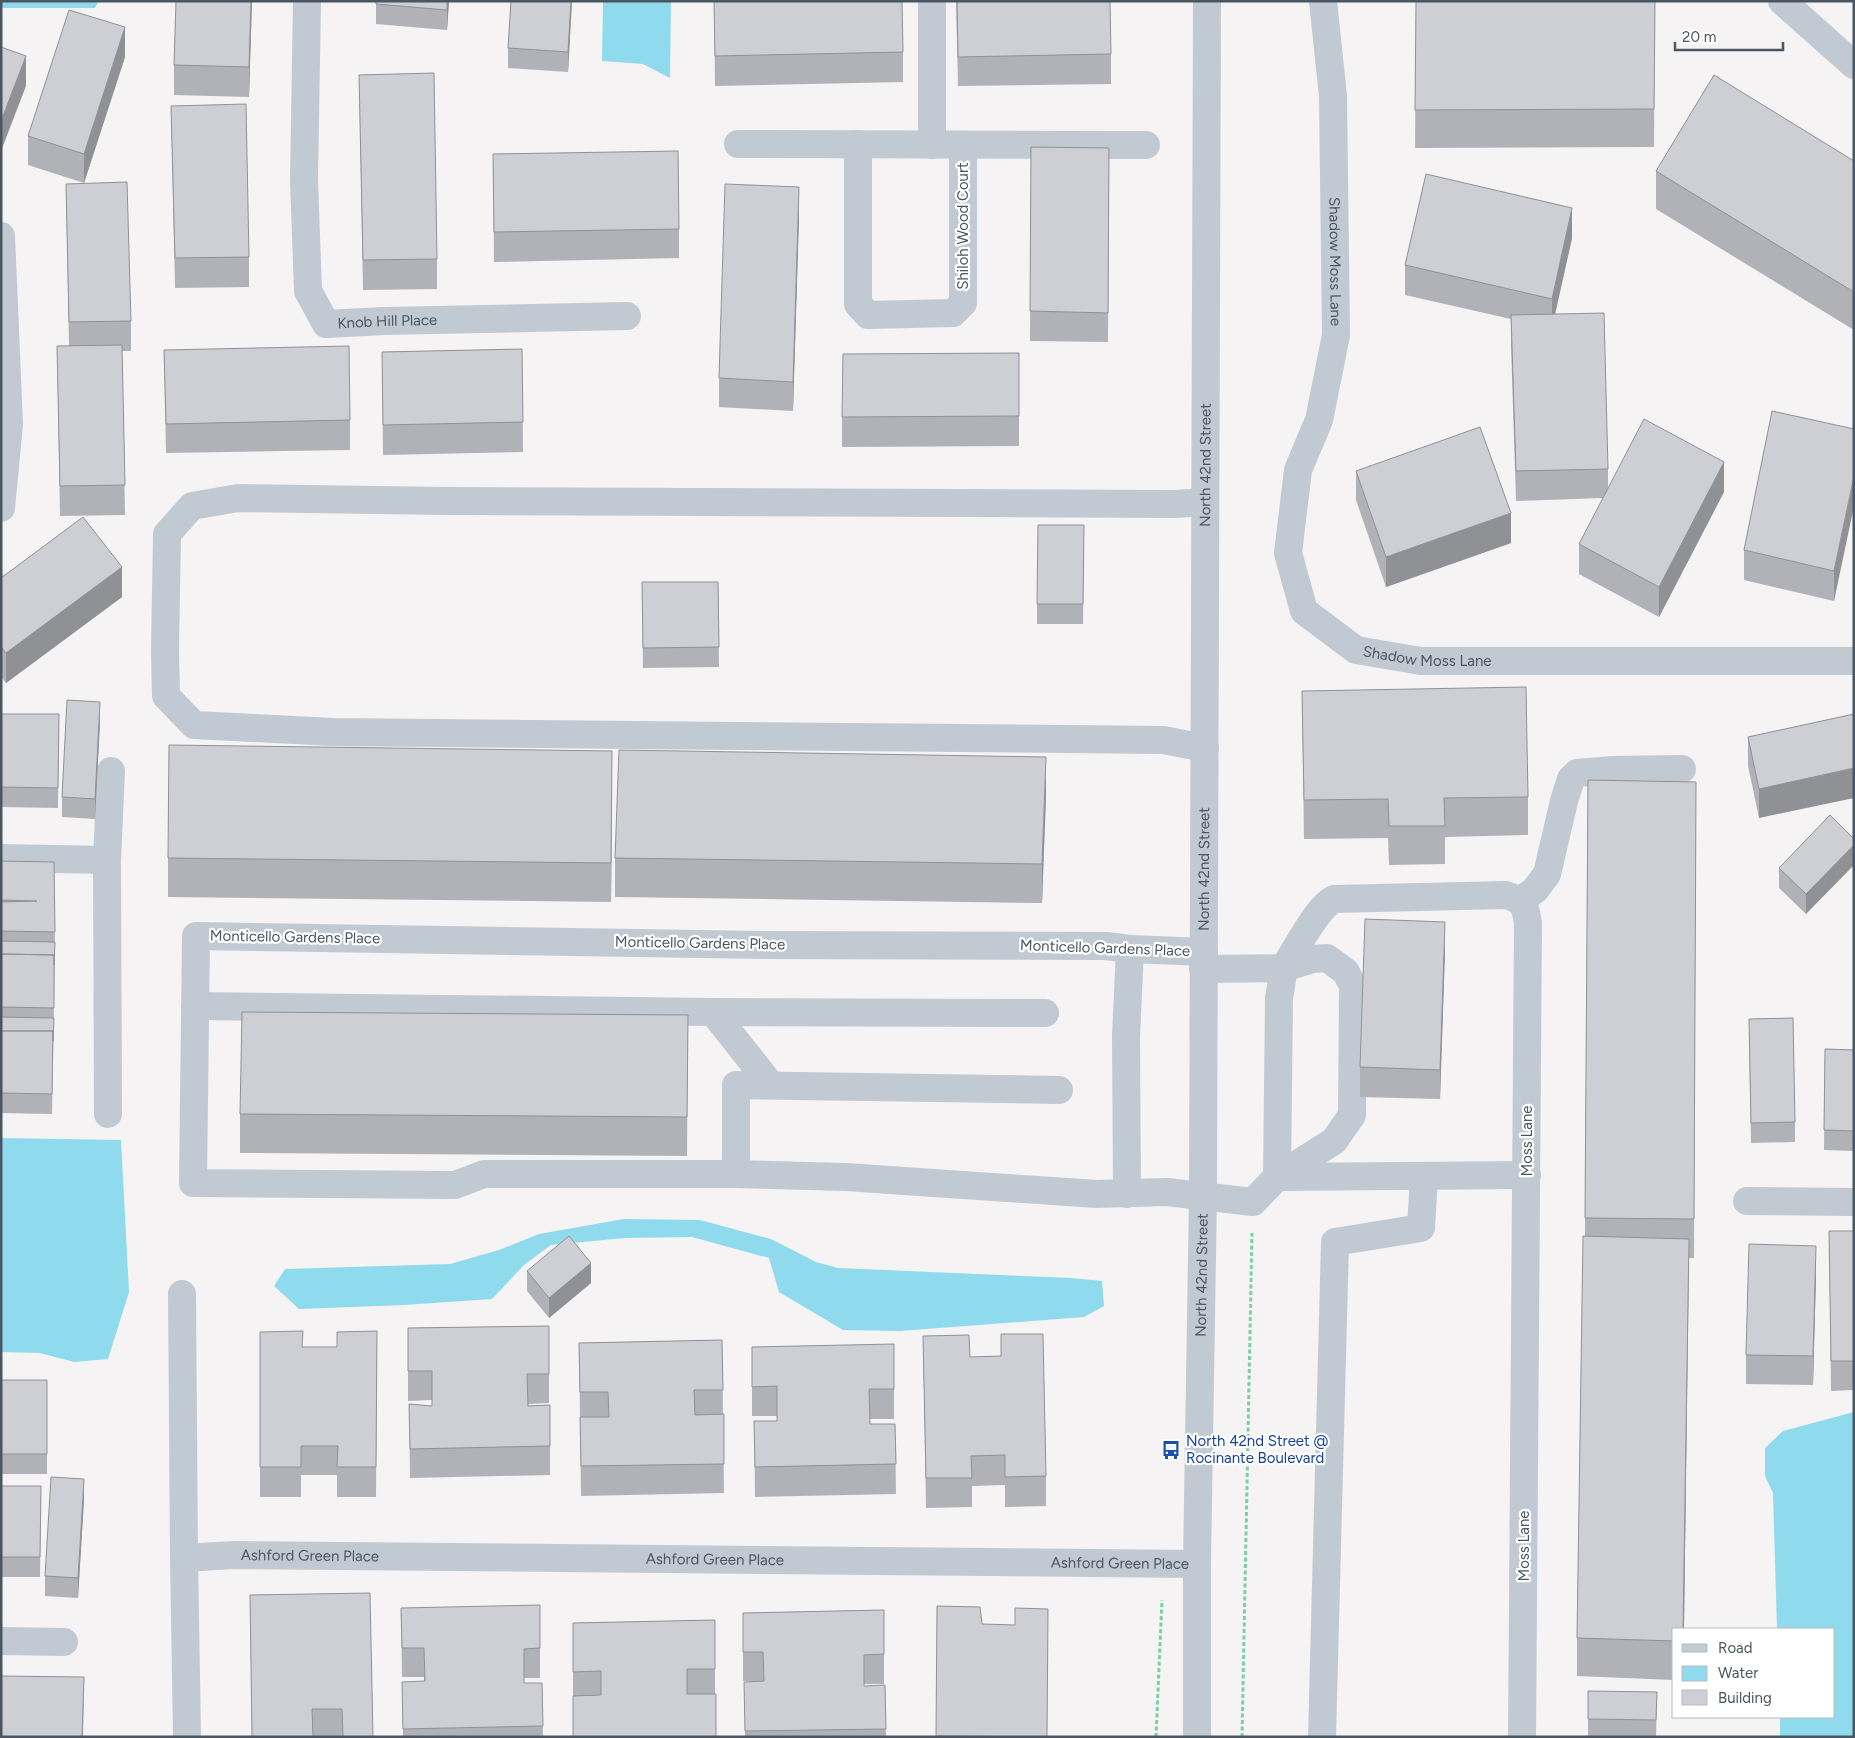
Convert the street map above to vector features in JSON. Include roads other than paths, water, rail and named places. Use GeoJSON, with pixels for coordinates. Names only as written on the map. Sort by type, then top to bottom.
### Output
{"type":"FeatureCollection","features":[{"type":"Feature","properties":{"kind":"street","name":"Knob Hill Place"},"geometry":{"type":"LineString","coordinates":[[308,1],[304,180],[308,291],[326,324],[626,316]]}},
{"type":"Feature","properties":{"kind":"street"},"geometry":{"type":"LineString","coordinates":[[932,1],[932,145]]}},
{"type":"Feature","properties":{"kind":"street","name":"North 42nd Street"},"geometry":{"type":"LineString","coordinates":[[1196,1737],[1203,1196],[1207,1]]}},
{"type":"Feature","properties":{"kind":"street","name":"Shadow Moss Lane"},"geometry":{"type":"LineString","coordinates":[[1323,1],[1333,96],[1336,335],[1319,420],[1298,470],[1288,553],[1304,611],[1356,650],[1421,661],[1854,661]]}},
{"type":"Feature","properties":{"kind":"street"},"geometry":{"type":"LineString","coordinates":[[1782,1],[1854,65]]}},
{"type":"Feature","properties":{"kind":"street","name":"Shiloh Wood Court"},"geometry":{"type":"LineString","coordinates":[[738,144],[1146,145]]}},
{"type":"Feature","properties":{"kind":"street","name":"Shiloh Wood Court"},"geometry":{"type":"LineString","coordinates":[[858,144],[858,304],[868,315],[953,313],[963,303],[963,145]]}},
{"type":"Feature","properties":{"kind":"street"},"geometry":{"type":"LineString","coordinates":[[1,236],[9,424],[1,508]]}},
{"type":"Feature","properties":{"kind":"street"},"geometry":{"type":"LineString","coordinates":[[1205,502],[1165,504],[441,508],[238,498],[192,506],[166,534],[164,651],[166,696],[194,726],[333,732],[432,725],[1162,740],[1205,748]]}},
{"type":"Feature","properties":{"kind":"street"},"geometry":{"type":"LineString","coordinates":[[1277,1177],[1279,998],[1284,968],[1327,903],[1334,899],[1506,895],[1520,901],[1535,890],[1546,874],[1564,801],[1572,779],[1577,774],[1613,770],[1682,769]]}},
{"type":"Feature","properties":{"kind":"street"},"geometry":{"type":"LineString","coordinates":[[108,1114],[107,860],[111,771]]}},
{"type":"Feature","properties":{"kind":"street"},"geometry":{"type":"LineString","coordinates":[[1,858],[107,860]]}},
{"type":"Feature","properties":{"kind":"street","name":"Moss Lane"},"geometry":{"type":"LineString","coordinates":[[1520,901],[1526,910],[1528,923],[1522,1737]]}},
{"type":"Feature","properties":{"kind":"street","name":"Monticello Gardens Place"},"geometry":{"type":"LineString","coordinates":[[195,1006],[196,936],[765,945],[1106,946],[1204,960]]}},
{"type":"Feature","properties":{"kind":"street"},"geometry":{"type":"LineString","coordinates":[[1127,1194],[1126,1036],[1130,949]]}},
{"type":"Feature","properties":{"kind":"street"},"geometry":{"type":"LineString","coordinates":[[1045,1013],[713,1012],[195,1006],[193,1183],[455,1185],[484,1174],[736,1174],[846,1177],[1096,1194],[1167,1192],[1253,1202],[1277,1177],[1334,1141],[1352,1115],[1353,986],[1346,972],[1327,958],[1313,959],[1284,968],[1204,960]]}},
{"type":"Feature","properties":{"kind":"street"},"geometry":{"type":"LineString","coordinates":[[713,1012],[771,1085]]}},
{"type":"Feature","properties":{"kind":"street"},"geometry":{"type":"LineString","coordinates":[[736,1174],[736,1085],[1059,1090]]}},
{"type":"Feature","properties":{"kind":"street"},"geometry":{"type":"LineString","coordinates":[[1322,1737],[1334,1242],[1422,1228],[1424,1176]]}},
{"type":"Feature","properties":{"kind":"street"},"geometry":{"type":"LineString","coordinates":[[1277,1177],[1526,1176]]}},
{"type":"Feature","properties":{"kind":"street"},"geometry":{"type":"LineString","coordinates":[[1747,1201],[1854,1202]]}},
{"type":"Feature","properties":{"kind":"street"},"geometry":{"type":"LineString","coordinates":[[182,1294],[187,1737]]}},
{"type":"Feature","properties":{"kind":"street","name":"Ashford Green Place"},"geometry":{"type":"LineString","coordinates":[[184,1558],[234,1555],[1197,1564]]}},
{"type":"Feature","properties":{"kind":"street"},"geometry":{"type":"LineString","coordinates":[[1,1641],[64,1642]]}},
{"type":"Feature","properties":{"kind":"water"},"geometry":{"type":"Polygon","coordinates":[[[1,1],[99,1],[95,8],[1,8],[1,1]]]}},
{"type":"Feature","properties":{"kind":"water"},"geometry":{"type":"Polygon","coordinates":[[[603,1],[671,1],[670,78],[643,64],[602,61],[603,1]]]}},
{"type":"Feature","properties":{"kind":"water"},"geometry":{"type":"Polygon","coordinates":[[[1,1138],[121,1140],[129,1292],[108,1359],[74,1362],[40,1353],[1,1352],[1,1138]]]}},
{"type":"Feature","properties":{"kind":"water"},"geometry":{"type":"Polygon","coordinates":[[[624,1219],[700,1220],[771,1239],[816,1262],[838,1268],[1102,1281],[1104,1306],[1084,1317],[900,1331],[843,1330],[779,1292],[769,1258],[692,1237],[625,1238],[551,1245],[524,1265],[492,1299],[299,1309],[274,1286],[285,1269],[450,1264],[499,1250],[539,1234],[624,1219]]]}},
{"type":"Feature","properties":{"kind":"water"},"geometry":{"type":"Polygon","coordinates":[[[1854,1412],[1854,1737],[1780,1737],[1780,1718],[1835,1718],[1835,1628],[1777,1628],[1773,1493],[1765,1476],[1765,1448],[1783,1431],[1854,1412]]]}},
{"type":"Feature","properties":{"kind":"place","name":"North 42nd Street @ Rocinante Boulevard"},"geometry":{"type":"Point","coordinates":[1171,1450]}}]}
